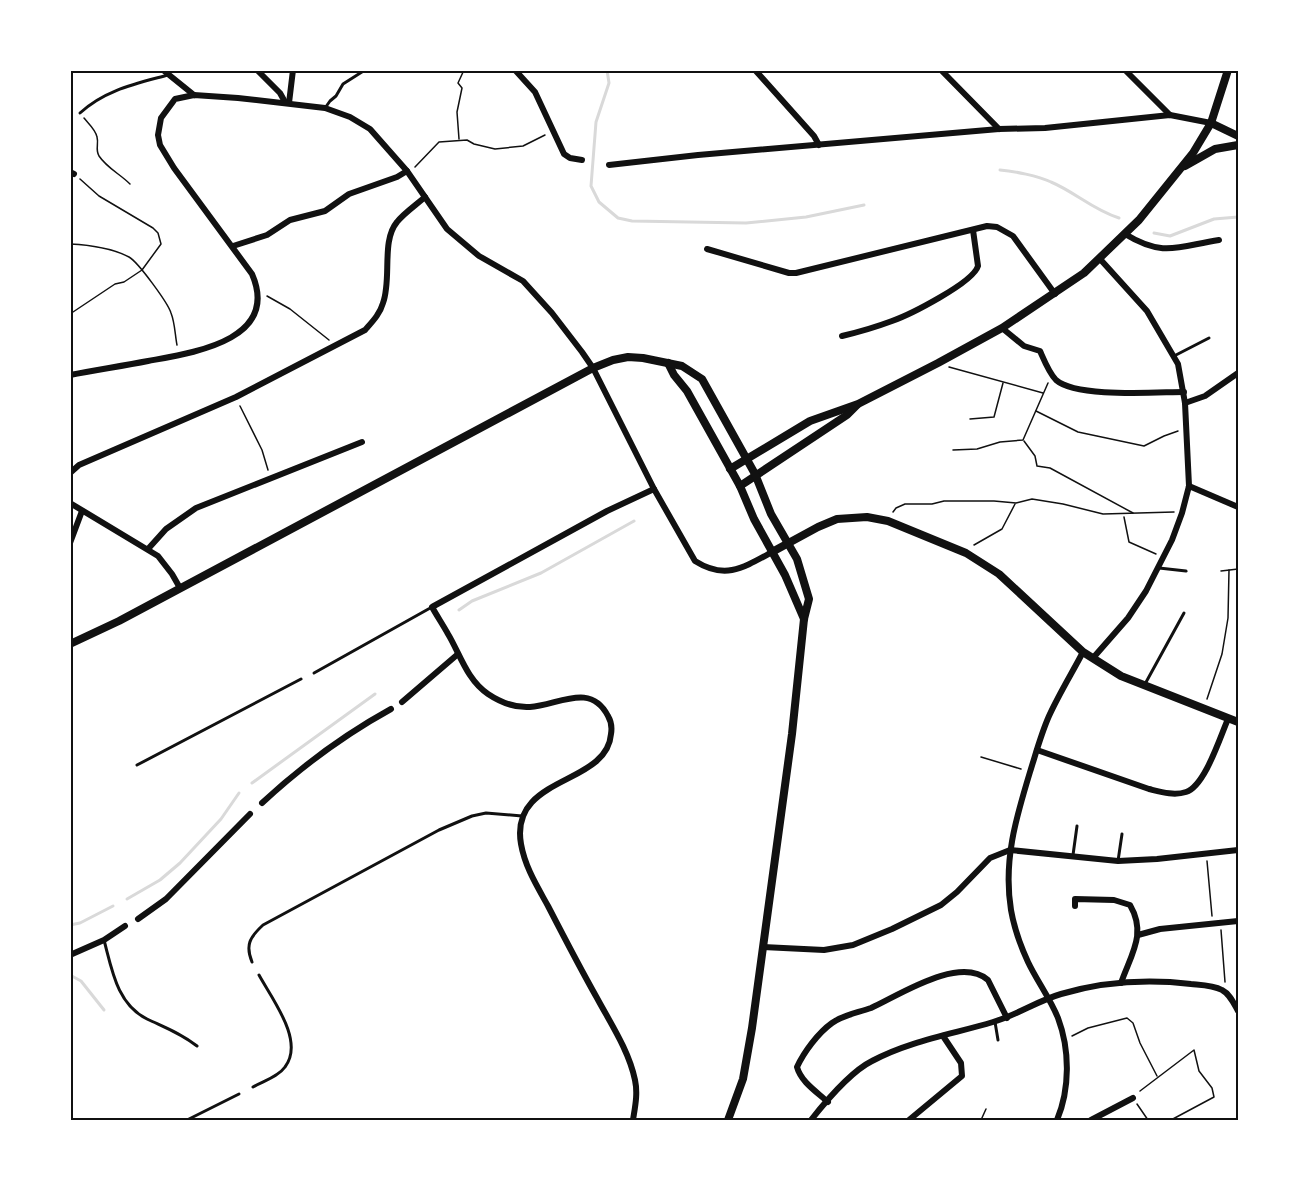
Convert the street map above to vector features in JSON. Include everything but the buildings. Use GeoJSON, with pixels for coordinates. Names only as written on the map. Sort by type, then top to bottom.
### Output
{"type":"FeatureCollection","features":[{"type":"Feature","properties":{"kind":"street"},"geometry":{"type":"LineString","coordinates":[[257,70],[287,102]]}},
{"type":"Feature","properties":{"kind":"street"},"geometry":{"type":"LineString","coordinates":[[287,102],[293,70]]}},
{"type":"Feature","properties":{"kind":"street"},"geometry":{"type":"LineString","coordinates":[[515,70],[535,92],[564,154],[570,158],[582,160]]}},
{"type":"Feature","properties":{"kind":"street"},"geometry":{"type":"LineString","coordinates":[[755,70],[814,136],[819,145]]}},
{"type":"Feature","properties":{"kind":"street"},"geometry":{"type":"LineString","coordinates":[[941,70],[999,129]]}},
{"type":"Feature","properties":{"kind":"street"},"geometry":{"type":"LineString","coordinates":[[1125,70],[1170,115]]}},
{"type":"Feature","properties":{"kind":"street"},"geometry":{"type":"LineString","coordinates":[[730,469],[810,421],[858,404],[1002,327],[1055,294],[1100,260],[1182,168],[1203,138],[1228,70]]}},
{"type":"Feature","properties":{"kind":"street"},"geometry":{"type":"LineString","coordinates":[[165,73],[194,95]]}},
{"type":"Feature","properties":{"kind":"street"},"geometry":{"type":"LineString","coordinates":[[70,375],[204,350],[236,336],[254,315],[258,290],[252,274],[174,168],[160,145],[159,127],[166,110],[175,99],[194,95],[287,102],[325,108],[350,117],[370,129],[407,171],[447,229],[479,256],[523,281],[552,313],[592,368],[685,548],[694,561],[718,572],[730,571],[837,519],[860,517],[888,520],[966,553],[999,574],[1083,652],[1121,676],[1239,722]]}},
{"type":"Feature","properties":{"kind":"street"},"geometry":{"type":"LineString","coordinates":[[609,165],[999,129],[1045,128],[1170,115],[1210,123],[1239,136]]}},
{"type":"Feature","properties":{"kind":"street"},"geometry":{"type":"LineString","coordinates":[[1182,168],[1215,149],[1239,145]]}},
{"type":"Feature","properties":{"kind":"street"},"geometry":{"type":"LineString","coordinates":[[233,246],[267,235],[290,220],[325,211],[349,194],[397,177],[407,171]]}},
{"type":"Feature","properties":{"kind":"street"},"geometry":{"type":"LineString","coordinates":[[70,473],[79,465],[101,454],[236,397],[365,330],[383,304],[388,284],[389,238],[396,222],[425,197]]}},
{"type":"Feature","properties":{"kind":"street"},"geometry":{"type":"LineString","coordinates":[[707,249],[789,273],[796,273],[987,226],[997,227],[1013,236],[1055,294]]}},
{"type":"Feature","properties":{"kind":"street"},"geometry":{"type":"LineString","coordinates":[[842,336],[901,318],[967,281],[978,266],[973,230]]}},
{"type":"Feature","properties":{"kind":"street"},"geometry":{"type":"LineString","coordinates":[[1125,234],[1140,243],[1159,248],[1181,248],[1220,240]]}},
{"type":"Feature","properties":{"kind":"street"},"geometry":{"type":"LineString","coordinates":[[1093,658],[1128,618],[1146,591],[1182,513],[1189,486],[1187,429],[1181,371],[1147,311],[1100,260]]}},
{"type":"Feature","properties":{"kind":"street"},"geometry":{"type":"LineString","coordinates":[[1002,327],[1024,346],[1040,351],[1052,374],[1063,384],[1096,392],[1184,393]]}},
{"type":"Feature","properties":{"kind":"street"},"geometry":{"type":"LineString","coordinates":[[70,644],[180,588],[592,368],[628,357],[643,358],[682,366],[702,380],[755,474],[771,514],[796,560],[809,599],[804,619],[789,756],[747,1063],[728,1120]]}},
{"type":"Feature","properties":{"kind":"street"},"geometry":{"type":"LineString","coordinates":[[668,363],[687,391],[740,486],[753,519],[785,575],[804,619]]}},
{"type":"Feature","properties":{"kind":"street"},"geometry":{"type":"LineString","coordinates":[[1185,403],[1205,396],[1239,373]]}},
{"type":"Feature","properties":{"kind":"street"},"geometry":{"type":"LineString","coordinates":[[740,486],[847,415],[858,404]]}},
{"type":"Feature","properties":{"kind":"street"},"geometry":{"type":"LineString","coordinates":[[148,549],[166,529],[196,508],[362,442]]}},
{"type":"Feature","properties":{"kind":"street"},"geometry":{"type":"LineString","coordinates":[[1189,486],[1239,507]]}},
{"type":"Feature","properties":{"kind":"street"},"geometry":{"type":"LineString","coordinates":[[633,1120],[636,1082],[631,1065],[530,873],[520,843],[522,816],[539,795],[583,770],[607,750],[612,729],[608,717],[601,706],[578,697],[533,707],[518,707],[486,693],[472,679],[432,607],[607,511],[654,489]]}},
{"type":"Feature","properties":{"kind":"street"},"geometry":{"type":"LineString","coordinates":[[70,503],[148,549],[165,563],[180,588]]}},
{"type":"Feature","properties":{"kind":"street"},"geometry":{"type":"LineString","coordinates":[[70,543],[78,527],[82,511]]}},
{"type":"Feature","properties":{"kind":"street"},"geometry":{"type":"LineString","coordinates":[[1057,1120],[1063,1107],[1066,1082],[1063,1040],[1058,1020],[1028,962],[1016,928],[1010,894],[1010,850],[1015,821],[1049,715],[1083,652]]}},
{"type":"Feature","properties":{"kind":"street"},"geometry":{"type":"LineString","coordinates":[[402,702],[458,654]]}},
{"type":"Feature","properties":{"kind":"street"},"geometry":{"type":"LineString","coordinates":[[262,803],[290,776],[323,750],[391,708]]}},
{"type":"Feature","properties":{"kind":"street"},"geometry":{"type":"LineString","coordinates":[[1037,750],[1149,789],[1178,793],[1193,789],[1198,783],[1228,719]]}},
{"type":"Feature","properties":{"kind":"street"},"geometry":{"type":"LineString","coordinates":[[138,919],[166,898],[250,814]]}},
{"type":"Feature","properties":{"kind":"street"},"geometry":{"type":"LineString","coordinates":[[763,947],[824,950],[853,945],[941,905],[990,858],[1010,850],[1118,861],[1239,850]]}},
{"type":"Feature","properties":{"kind":"street"},"geometry":{"type":"LineString","coordinates":[[1075,906],[1075,899],[1114,900],[1130,905],[1135,913],[1139,927],[1138,935],[1120,983]]}},
{"type":"Feature","properties":{"kind":"street"},"geometry":{"type":"LineString","coordinates":[[1138,935],[1160,929],[1239,921]]}},
{"type":"Feature","properties":{"kind":"street"},"geometry":{"type":"LineString","coordinates":[[70,955],[104,940],[125,926]]}},
{"type":"Feature","properties":{"kind":"street"},"geometry":{"type":"LineString","coordinates":[[828,1102],[805,1081],[797,1067],[819,1036],[831,1024],[845,1016],[871,1008],[916,984],[958,973],[982,975],[988,980],[1007,1018]]}},
{"type":"Feature","properties":{"kind":"street"},"geometry":{"type":"LineString","coordinates":[[811,1120],[847,1080],[870,1062],[944,1036],[1007,1018],[1049,999],[1078,990],[1120,983],[1179,983],[1209,986],[1226,992],[1239,1011]]}},
{"type":"Feature","properties":{"kind":"street"},"geometry":{"type":"LineString","coordinates":[[909,1120],[962,1076],[961,1063],[944,1036]]}},
{"type":"Feature","properties":{"kind":"street"},"geometry":{"type":"LineString","coordinates":[[1091,1120],[1133,1098]]}},
{"type":"Feature","properties":{"kind":"lane"},"geometry":{"type":"LineString","coordinates":[[325,108],[343,84],[365,70]]}},
{"type":"Feature","properties":{"kind":"lane"},"geometry":{"type":"LineString","coordinates":[[80,113],[93,102],[115,90],[165,73]]}},
{"type":"Feature","properties":{"kind":"lane"},"geometry":{"type":"LineString","coordinates":[[1174,356],[1209,338]]}},
{"type":"Feature","properties":{"kind":"lane"},"geometry":{"type":"LineString","coordinates":[[1157,568],[1186,571]]}},
{"type":"Feature","properties":{"kind":"lane"},"geometry":{"type":"LineString","coordinates":[[314,673],[432,607]]}},
{"type":"Feature","properties":{"kind":"lane"},"geometry":{"type":"LineString","coordinates":[[1145,684],[1184,613]]}},
{"type":"Feature","properties":{"kind":"lane"},"geometry":{"type":"LineString","coordinates":[[137,765],[301,679]]}},
{"type":"Feature","properties":{"kind":"lane"},"geometry":{"type":"LineString","coordinates":[[252,962],[248,952],[250,942],[263,925],[439,830],[472,816],[486,813],[522,816]]}},
{"type":"Feature","properties":{"kind":"lane"},"geometry":{"type":"LineString","coordinates":[[1073,856],[1077,826]]}},
{"type":"Feature","properties":{"kind":"lane"},"geometry":{"type":"LineString","coordinates":[[1118,861],[1122,834]]}},
{"type":"Feature","properties":{"kind":"lane"},"geometry":{"type":"LineString","coordinates":[[104,940],[116,984],[132,1009],[181,1034],[196,1046]]}},
{"type":"Feature","properties":{"kind":"lane"},"geometry":{"type":"LineString","coordinates":[[253,1087],[282,1071],[289,1061],[292,1049],[284,1019],[259,975]]}},
{"type":"Feature","properties":{"kind":"lane"},"geometry":{"type":"LineString","coordinates":[[995,1022],[998,1040]]}},
{"type":"Feature","properties":{"kind":"lane"},"geometry":{"type":"LineString","coordinates":[[187,1120],[239,1094]]}},
{"type":"Feature","properties":{"kind":"path"},"geometry":{"type":"LineString","coordinates":[[459,140],[457,112],[462,88],[458,83],[464,70]]}},
{"type":"Feature","properties":{"kind":"path"},"geometry":{"type":"LineString","coordinates":[[80,113],[98,138],[96,151],[98,155],[130,184]]}},
{"type":"Feature","properties":{"kind":"path"},"geometry":{"type":"LineString","coordinates":[[407,171],[418,165],[439,142],[467,140],[495,149],[523,146],[554,130]]}},
{"type":"Feature","properties":{"kind":"path"},"geometry":{"type":"LineString","coordinates":[[70,314],[115,284],[124,282],[142,270],[161,244],[158,233],[153,228],[99,196],[72,173]]}},
{"type":"Feature","properties":{"kind":"path"},"geometry":{"type":"LineString","coordinates":[[70,244],[111,250],[131,258],[171,311],[179,355]]}},
{"type":"Feature","properties":{"kind":"path"},"geometry":{"type":"LineString","coordinates":[[258,290],[290,309],[336,346]]}},
{"type":"Feature","properties":{"kind":"path"},"geometry":{"type":"LineString","coordinates":[[938,363],[960,372],[1044,393]]}},
{"type":"Feature","properties":{"kind":"path"},"geometry":{"type":"LineString","coordinates":[[1023,440],[1052,374]]}},
{"type":"Feature","properties":{"kind":"path"},"geometry":{"type":"LineString","coordinates":[[970,419],[993,417],[1003,381]]}},
{"type":"Feature","properties":{"kind":"path"},"geometry":{"type":"LineString","coordinates":[[236,397],[262,450],[264,462],[272,478]]}},
{"type":"Feature","properties":{"kind":"path"},"geometry":{"type":"LineString","coordinates":[[1035,411],[1078,432],[1144,446],[1164,435],[1187,429]]}},
{"type":"Feature","properties":{"kind":"path"},"geometry":{"type":"LineString","coordinates":[[953,450],[977,449],[1000,442],[1023,440]]}},
{"type":"Feature","properties":{"kind":"path"},"geometry":{"type":"LineString","coordinates":[[1023,440],[1035,456],[1037,465],[1050,468],[1134,513]]}},
{"type":"Feature","properties":{"kind":"path"},"geometry":{"type":"LineString","coordinates":[[888,520],[896,508],[905,504],[932,504],[944,501],[1016,503],[1032,499],[1103,514],[1182,513]]}},
{"type":"Feature","properties":{"kind":"path"},"geometry":{"type":"LineString","coordinates":[[966,553],[975,545],[1002,530],[1016,503]]}},
{"type":"Feature","properties":{"kind":"path"},"geometry":{"type":"LineString","coordinates":[[1123,515],[1129,542],[1162,557]]}},
{"type":"Feature","properties":{"kind":"path"},"geometry":{"type":"LineString","coordinates":[[1221,572],[1239,569]]}},
{"type":"Feature","properties":{"kind":"path"},"geometry":{"type":"LineString","coordinates":[[1204,709],[1222,654],[1227,625],[1229,570]]}},
{"type":"Feature","properties":{"kind":"path"},"geometry":{"type":"LineString","coordinates":[[981,757],[1030,771]]}},
{"type":"Feature","properties":{"kind":"path"},"geometry":{"type":"LineString","coordinates":[[1206,853],[1216,923],[1225,962],[1226,992]]}},
{"type":"Feature","properties":{"kind":"path"},"geometry":{"type":"LineString","coordinates":[[1063,1040],[1088,1028],[1127,1018],[1134,1023],[1140,1043],[1158,1077]]}},
{"type":"Feature","properties":{"kind":"path"},"geometry":{"type":"LineString","coordinates":[[1148,1120],[1133,1098],[1145,1085],[1194,1050],[1199,1071],[1212,1089],[1214,1097],[1171,1120]]}},
{"type":"Feature","properties":{"kind":"path"},"geometry":{"type":"LineString","coordinates":[[981,1120],[986,1109]]}},
{"type":"Feature","properties":{"kind":"waterway"},"geometry":{"type":"LineString","coordinates":[[607,70],[609,83],[596,122],[591,186],[599,202],[618,218],[632,221],[746,223],[806,217],[864,205]]}},
{"type":"Feature","properties":{"kind":"waterway"},"geometry":{"type":"LineString","coordinates":[[1000,170],[1046,180],[1119,218]]}},
{"type":"Feature","properties":{"kind":"waterway"},"geometry":{"type":"LineString","coordinates":[[1154,233],[1170,236],[1214,219],[1238,217]]}},
{"type":"Feature","properties":{"kind":"waterway"},"geometry":{"type":"LineString","coordinates":[[459,610],[472,601],[541,573],[634,521]]}},
{"type":"Feature","properties":{"kind":"waterway"},"geometry":{"type":"LineString","coordinates":[[252,783],[375,694]]}},
{"type":"Feature","properties":{"kind":"waterway"},"geometry":{"type":"LineString","coordinates":[[127,899],[160,880],[180,863],[221,819],[239,793]]}},
{"type":"Feature","properties":{"kind":"waterway"},"geometry":{"type":"LineString","coordinates":[[70,925],[80,923],[113,906]]}},
{"type":"Feature","properties":{"kind":"waterway"},"geometry":{"type":"LineString","coordinates":[[70,975],[81,981],[104,1010]]}}]}
